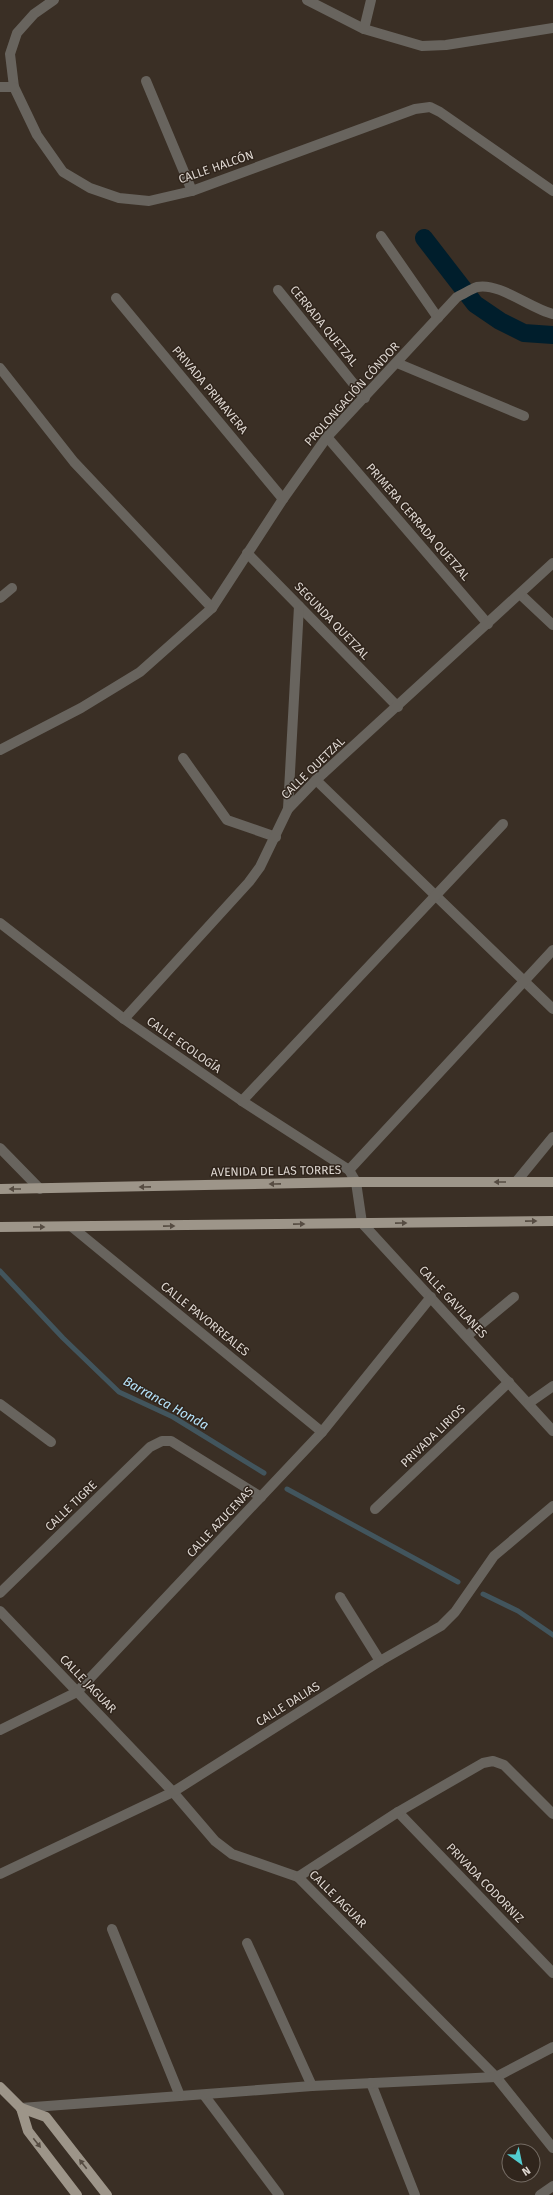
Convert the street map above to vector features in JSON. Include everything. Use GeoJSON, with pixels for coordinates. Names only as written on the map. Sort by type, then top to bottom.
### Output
{"type":"FeatureCollection","features":[{"type":"Feature","properties":{"kind":"main road","name":"AVENIDA DE LAS TORRES"},"geometry":{"type":"LineString","coordinates":[[0,1189],[356,1182],[553,1182]]}},
{"type":"Feature","properties":{"kind":"main road"},"geometry":{"type":"LineString","coordinates":[[0,1227],[553,1221]]}},
{"type":"Feature","properties":{"kind":"main road"},"geometry":{"type":"LineString","coordinates":[[0,2087],[21,2108],[46,2117],[107,2195]]}},
{"type":"Feature","properties":{"kind":"main road"},"geometry":{"type":"LineString","coordinates":[[21,2108],[28,2131],[78,2195]]}},
{"type":"Feature","properties":{"kind":"street","name":"CALLE HALCÓN"},"geometry":{"type":"LineString","coordinates":[[54,0],[34,14],[17,33],[10,54],[14,87],[36,135],[63,172],[90,188],[119,198],[148,201],[192,191],[415,109],[430,107],[440,112],[553,191]]}},
{"type":"Feature","properties":{"kind":"street"},"geometry":{"type":"LineString","coordinates":[[307,0],[364,29],[422,46],[446,45],[553,28]]}},
{"type":"Feature","properties":{"kind":"street"},"geometry":{"type":"LineString","coordinates":[[364,29],[371,0]]}},
{"type":"Feature","properties":{"kind":"street"},"geometry":{"type":"LineString","coordinates":[[146,81],[192,191]]}},
{"type":"Feature","properties":{"kind":"street"},"geometry":{"type":"LineString","coordinates":[[0,87],[14,87]]}},
{"type":"Feature","properties":{"kind":"street"},"geometry":{"type":"LineString","coordinates":[[382,236],[438,318]]}},
{"type":"Feature","properties":{"kind":"street","name":"PROLONGACIÓN CÓNDOR"},"geometry":{"type":"LineString","coordinates":[[0,750],[81,708],[140,672],[212,608],[283,499],[328,437],[457,297],[478,287],[496,288],[543,312],[553,314]]}},
{"type":"Feature","properties":{"kind":"street","name":"CERRADA QUETZAL"},"geometry":{"type":"LineString","coordinates":[[278,290],[365,398]]}},
{"type":"Feature","properties":{"kind":"street","name":"PRIVADA PRIMAVERA"},"geometry":{"type":"LineString","coordinates":[[116,298],[283,499]]}},
{"type":"Feature","properties":{"kind":"street"},"geometry":{"type":"LineString","coordinates":[[397,362],[524,416]]}},
{"type":"Feature","properties":{"kind":"street"},"geometry":{"type":"LineString","coordinates":[[0,368],[74,462],[212,608]]}},
{"type":"Feature","properties":{"kind":"street","name":"PRIMERA CERRADA QUETZAL"},"geometry":{"type":"LineString","coordinates":[[328,437],[488,624]]}},
{"type":"Feature","properties":{"kind":"street","name":"SEGUNDA QUETZAL"},"geometry":{"type":"LineString","coordinates":[[247,554],[398,707]]}},
{"type":"Feature","properties":{"kind":"street","name":"CALLE QUETZAL"},"geometry":{"type":"LineString","coordinates":[[124,1019],[249,882],[260,867],[276,837],[288,809],[316,780],[398,707],[553,563]]}},
{"type":"Feature","properties":{"kind":"street"},"geometry":{"type":"LineString","coordinates":[[0,598],[12,588]]}},
{"type":"Feature","properties":{"kind":"street"},"geometry":{"type":"LineString","coordinates":[[520,594],[553,624]]}},
{"type":"Feature","properties":{"kind":"street"},"geometry":{"type":"LineString","coordinates":[[288,809],[299,606]]}},
{"type":"Feature","properties":{"kind":"street"},"geometry":{"type":"LineString","coordinates":[[183,758],[227,820],[276,837]]}},
{"type":"Feature","properties":{"kind":"street"},"geometry":{"type":"LineString","coordinates":[[316,780],[553,1009]]}},
{"type":"Feature","properties":{"kind":"street"},"geometry":{"type":"LineString","coordinates":[[242,1100],[437,896],[503,824]]}},
{"type":"Feature","properties":{"kind":"street","name":"CALLE ECOLOGÍA"},"geometry":{"type":"LineString","coordinates":[[0,923],[124,1019],[242,1100],[349,1170],[356,1182]]}},
{"type":"Feature","properties":{"kind":"street"},"geometry":{"type":"LineString","coordinates":[[349,1170],[553,950]]}},
{"type":"Feature","properties":{"kind":"street"},"geometry":{"type":"LineString","coordinates":[[516,1182],[553,1137]]}},
{"type":"Feature","properties":{"kind":"street"},"geometry":{"type":"LineString","coordinates":[[0,1148],[40,1189]]}},
{"type":"Feature","properties":{"kind":"street"},"geometry":{"type":"LineString","coordinates":[[356,1182],[362,1223]]}},
{"type":"Feature","properties":{"kind":"street","name":"CALLE GAVILANES"},"geometry":{"type":"LineString","coordinates":[[362,1223],[553,1430]]}},
{"type":"Feature","properties":{"kind":"street","name":"CALLE PAVORREALES"},"geometry":{"type":"LineString","coordinates":[[72,1227],[322,1432]]}},
{"type":"Feature","properties":{"kind":"street","name":"CALLE AZUCENAS"},"geometry":{"type":"LineString","coordinates":[[0,1730],[77,1692],[322,1432],[431,1297]]}},
{"type":"Feature","properties":{"kind":"street"},"geometry":{"type":"LineString","coordinates":[[467,1336],[514,1297]]}},
{"type":"Feature","properties":{"kind":"street","name":"PRIVADA LIRIOS"},"geometry":{"type":"LineString","coordinates":[[375,1509],[509,1382]]}},
{"type":"Feature","properties":{"kind":"street"},"geometry":{"type":"LineString","coordinates":[[529,1403],[553,1386]]}},
{"type":"Feature","properties":{"kind":"street"},"geometry":{"type":"LineString","coordinates":[[0,1404],[51,1442]]}},
{"type":"Feature","properties":{"kind":"street","name":"CALLE TIGRE"},"geometry":{"type":"LineString","coordinates":[[0,1593],[150,1447],[162,1441],[171,1441],[260,1497]]}},
{"type":"Feature","properties":{"kind":"street","name":"CALLE DALIAS"},"geometry":{"type":"LineString","coordinates":[[0,1874],[173,1792],[380,1661],[441,1626],[455,1612],[494,1556],[553,1506]]}},
{"type":"Feature","properties":{"kind":"street"},"geometry":{"type":"LineString","coordinates":[[340,1597],[380,1661]]}},
{"type":"Feature","properties":{"kind":"street","name":"CALLE JAGUAR"},"geometry":{"type":"LineString","coordinates":[[0,1612],[173,1792],[215,1841],[232,1854],[298,1877],[496,2077],[553,2148]]}},
{"type":"Feature","properties":{"kind":"street"},"geometry":{"type":"LineString","coordinates":[[298,1877],[398,1812],[483,1763],[493,1761],[504,1765],[553,1814]]}},
{"type":"Feature","properties":{"kind":"street","name":"PRIVADA CODORNIZ"},"geometry":{"type":"LineString","coordinates":[[398,1812],[553,1973]]}},
{"type":"Feature","properties":{"kind":"street"},"geometry":{"type":"LineString","coordinates":[[112,1929],[180,2096]]}},
{"type":"Feature","properties":{"kind":"street"},"geometry":{"type":"LineString","coordinates":[[247,1943],[312,2086]]}},
{"type":"Feature","properties":{"kind":"street"},"geometry":{"type":"LineString","coordinates":[[21,2108],[312,2086],[496,2077],[553,2047]]}},
{"type":"Feature","properties":{"kind":"street"},"geometry":{"type":"LineString","coordinates":[[372,2083],[415,2195]]}},
{"type":"Feature","properties":{"kind":"street"},"geometry":{"type":"LineString","coordinates":[[204,2095],[279,2195]]}},
{"type":"Feature","properties":{"kind":"street"},"geometry":{"type":"LineString","coordinates":[[540,2195],[553,2186]]}},
{"type":"Feature","properties":{"kind":"waterway"},"geometry":{"type":"LineString","coordinates":[[424,238],[475,304],[500,321],[524,333],[553,335]]}},
{"type":"Feature","properties":{"kind":"waterway","name":"Barranca Honda"},"geometry":{"type":"LineString","coordinates":[[0,1271],[63,1338],[119,1392],[173,1417],[264,1473]]}},
{"type":"Feature","properties":{"kind":"waterway","name":"Barranca Honda"},"geometry":{"type":"LineString","coordinates":[[287,1489],[458,1582]]}},
{"type":"Feature","properties":{"kind":"waterway","name":"Barranca Honda"},"geometry":{"type":"LineString","coordinates":[[483,1594],[518,1611],[553,1635]]}}]}
